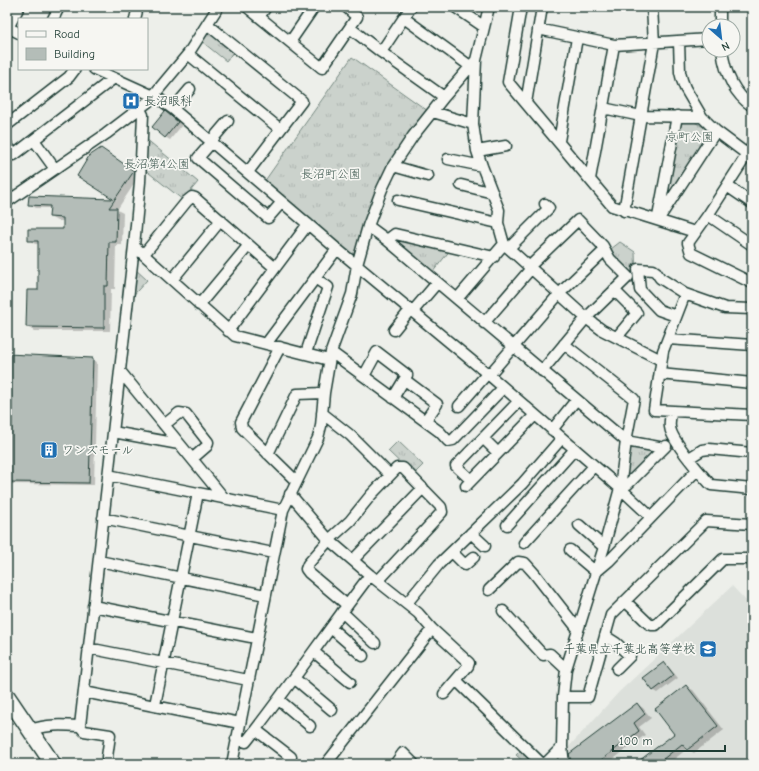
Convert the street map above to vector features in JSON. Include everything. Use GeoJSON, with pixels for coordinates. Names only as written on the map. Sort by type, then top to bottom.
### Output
{"type":"FeatureCollection","features":[{"type":"Feature","properties":{"kind":"highway"},"geometry":{"type":"LineString","coordinates":[[7,696],[53,764]]}},
{"type":"Feature","properties":{"kind":"street"},"geometry":{"type":"LineString","coordinates":[[18,32],[7,27],[19,7]]}},
{"type":"Feature","properties":{"kind":"street"},"geometry":{"type":"LineString","coordinates":[[54,18],[59,7]]}},
{"type":"Feature","properties":{"kind":"street"},"geometry":{"type":"LineString","coordinates":[[135,18],[138,7]]}},
{"type":"Feature","properties":{"kind":"street"},"geometry":{"type":"LineString","coordinates":[[7,202],[140,109],[153,96],[188,54],[218,7]]}},
{"type":"Feature","properties":{"kind":"street"},"geometry":{"type":"LineString","coordinates":[[247,7],[322,68],[357,17],[346,7]]}},
{"type":"Feature","properties":{"kind":"street"},"geometry":{"type":"LineString","coordinates":[[259,17],[266,7]]}},
{"type":"Feature","properties":{"kind":"street"},"geometry":{"type":"LineString","coordinates":[[290,42],[314,7]]}},
{"type":"Feature","properties":{"kind":"street"},"geometry":{"type":"LineString","coordinates":[[455,7],[483,26]]}},
{"type":"Feature","properties":{"kind":"street"},"geometry":{"type":"LineString","coordinates":[[489,7],[473,63],[473,124],[477,151],[499,210],[498,223],[507,246],[586,318],[602,330],[661,360]]}},
{"type":"Feature","properties":{"kind":"street"},"geometry":{"type":"LineString","coordinates":[[521,7],[508,82],[612,206],[695,232]]}},
{"type":"Feature","properties":{"kind":"street"},"geometry":{"type":"LineString","coordinates":[[526,103],[542,7]]}},
{"type":"Feature","properties":{"kind":"street"},"geometry":{"type":"LineString","coordinates":[[624,211],[654,43],[652,7]]}},
{"type":"Feature","properties":{"kind":"street"},"geometry":{"type":"LineString","coordinates":[[720,7],[720,18]]}},
{"type":"Feature","properties":{"kind":"street"},"geometry":{"type":"LineString","coordinates":[[381,52],[407,11],[473,63]]}},
{"type":"Feature","properties":{"kind":"street"},"geometry":{"type":"LineString","coordinates":[[207,24],[302,101],[248,172]]}},
{"type":"Feature","properties":{"kind":"street"},"geometry":{"type":"LineString","coordinates":[[350,28],[444,97]]}},
{"type":"Feature","properties":{"kind":"street"},"geometry":{"type":"LineString","coordinates":[[538,29],[614,45],[701,40]]}},
{"type":"Feature","properties":{"kind":"street"},"geometry":{"type":"LineString","coordinates":[[559,141],[577,38]]}},
{"type":"Feature","properties":{"kind":"street"},"geometry":{"type":"LineString","coordinates":[[679,42],[680,72],[682,80],[702,117],[716,131],[750,153],[688,243],[691,253],[752,283]]}},
{"type":"Feature","properties":{"kind":"street"},"geometry":{"type":"LineString","coordinates":[[590,180],[614,45]]}},
{"type":"Feature","properties":{"kind":"street"},"geometry":{"type":"LineString","coordinates":[[188,54],[280,129]]}},
{"type":"Feature","properties":{"kind":"street"},"geometry":{"type":"LineString","coordinates":[[723,58],[732,85],[752,106]]}},
{"type":"Feature","properties":{"kind":"street"},"geometry":{"type":"LineString","coordinates":[[232,764],[256,638],[283,510],[318,438],[321,426],[330,356],[352,294],[357,265],[368,226],[382,189],[393,166],[413,136],[473,63]]}},
{"type":"Feature","properties":{"kind":"street"},"geometry":{"type":"LineString","coordinates":[[7,125],[69,77],[74,70]]}},
{"type":"Feature","properties":{"kind":"street"},"geometry":{"type":"LineString","coordinates":[[98,70],[112,74],[158,98],[173,110],[519,401],[620,488],[651,517]]}},
{"type":"Feature","properties":{"kind":"street"},"geometry":{"type":"LineString","coordinates":[[7,145],[14,155],[112,74]]}},
{"type":"Feature","properties":{"kind":"street"},"geometry":{"type":"LineString","coordinates":[[173,110],[190,90]]}},
{"type":"Feature","properties":{"kind":"street"},"geometry":{"type":"LineString","coordinates":[[603,108],[641,116],[702,117]]}},
{"type":"Feature","properties":{"kind":"street"},"geometry":{"type":"LineString","coordinates":[[109,764],[107,757],[110,735],[84,731],[80,726],[134,246],[140,182],[143,115],[140,109]]}},
{"type":"Feature","properties":{"kind":"street"},"geometry":{"type":"LineString","coordinates":[[433,112],[473,124]]}},
{"type":"Feature","properties":{"kind":"street"},"geometry":{"type":"LineString","coordinates":[[658,220],[676,116]]}},
{"type":"Feature","properties":{"kind":"street"},"geometry":{"type":"LineString","coordinates":[[228,121],[198,158],[268,218],[282,202]]}},
{"type":"Feature","properties":{"kind":"street"},"geometry":{"type":"LineString","coordinates":[[658,220],[716,131]]}},
{"type":"Feature","properties":{"kind":"street"},"geometry":{"type":"LineString","coordinates":[[34,140],[55,169]]}},
{"type":"Feature","properties":{"kind":"street"},"geometry":{"type":"LineString","coordinates":[[477,151],[506,146]]}},
{"type":"Feature","properties":{"kind":"street"},"geometry":{"type":"LineString","coordinates":[[448,159],[482,166]]}},
{"type":"Feature","properties":{"kind":"street"},"geometry":{"type":"LineString","coordinates":[[393,166],[428,176]]}},
{"type":"Feature","properties":{"kind":"street"},"geometry":{"type":"LineString","coordinates":[[461,186],[493,193]]}},
{"type":"Feature","properties":{"kind":"street"},"geometry":{"type":"LineString","coordinates":[[727,186],[752,203]]}},
{"type":"Feature","properties":{"kind":"street"},"geometry":{"type":"LineString","coordinates":[[144,254],[187,200],[192,197],[221,220],[274,268]]}},
{"type":"Feature","properties":{"kind":"street"},"geometry":{"type":"LineString","coordinates":[[398,200],[498,223]]}},
{"type":"Feature","properties":{"kind":"street"},"geometry":{"type":"LineString","coordinates":[[457,299],[494,257],[549,208],[545,204]]}},
{"type":"Feature","properties":{"kind":"street"},"geometry":{"type":"LineString","coordinates":[[708,215],[752,245]]}},
{"type":"Feature","properties":{"kind":"street"},"geometry":{"type":"LineString","coordinates":[[172,280],[221,220]]}},
{"type":"Feature","properties":{"kind":"street"},"geometry":{"type":"LineString","coordinates":[[484,322],[528,272],[530,266],[578,220],[603,246],[610,260],[628,277],[586,318],[542,371]]}},
{"type":"Feature","properties":{"kind":"street"},"geometry":{"type":"LineString","coordinates":[[228,331],[308,224]]}},
{"type":"Feature","properties":{"kind":"street"},"geometry":{"type":"LineString","coordinates":[[368,226],[387,240],[626,442],[664,448]]}},
{"type":"Feature","properties":{"kind":"street"},"geometry":{"type":"LineString","coordinates":[[387,240],[395,234],[494,257]]}},
{"type":"Feature","properties":{"kind":"street"},"geometry":{"type":"LineString","coordinates":[[199,305],[249,245]]}},
{"type":"Feature","properties":{"kind":"street"},"geometry":{"type":"LineString","coordinates":[[134,246],[228,331],[239,337],[306,354],[330,356],[364,376],[440,432],[448,441],[450,441],[503,388]]}},
{"type":"Feature","properties":{"kind":"street"},"geometry":{"type":"LineString","coordinates":[[266,344],[337,249]]}},
{"type":"Feature","properties":{"kind":"street"},"geometry":{"type":"LineString","coordinates":[[459,406],[559,294],[605,250]]}},
{"type":"Feature","properties":{"kind":"street"},"geometry":{"type":"LineString","coordinates":[[676,316],[659,310],[640,290],[638,269],[653,270],[660,278],[685,294],[725,308],[752,309]]}},
{"type":"Feature","properties":{"kind":"street"},"geometry":{"type":"LineString","coordinates":[[306,354],[328,287],[315,278]]}},
{"type":"Feature","properties":{"kind":"street"},"geometry":{"type":"LineString","coordinates":[[394,330],[437,283]]}},
{"type":"Feature","properties":{"kind":"street"},"geometry":{"type":"LineString","coordinates":[[614,290],[637,314],[617,337]]}},
{"type":"Feature","properties":{"kind":"street"},"geometry":{"type":"LineString","coordinates":[[685,294],[663,351],[654,410],[752,415]]}},
{"type":"Feature","properties":{"kind":"street"},"geometry":{"type":"LineString","coordinates":[[668,339],[752,345]]}},
{"type":"Feature","properties":{"kind":"street"},"geometry":{"type":"LineString","coordinates":[[564,344],[634,399],[626,442],[620,488],[604,546],[577,628],[566,669],[563,697],[562,747],[564,764]]}},
{"type":"Feature","properties":{"kind":"street"},"geometry":{"type":"LineString","coordinates":[[280,347],[241,422],[242,428],[296,481]]}},
{"type":"Feature","properties":{"kind":"street"},"geometry":{"type":"LineString","coordinates":[[364,376],[377,352],[407,375],[393,398]]}},
{"type":"Feature","properties":{"kind":"street"},"geometry":{"type":"LineString","coordinates":[[120,372],[224,498]]}},
{"type":"Feature","properties":{"kind":"street"},"geometry":{"type":"LineString","coordinates":[[660,374],[752,383]]}},
{"type":"Feature","properties":{"kind":"street"},"geometry":{"type":"LineString","coordinates":[[405,380],[437,404],[425,421]]}},
{"type":"Feature","properties":{"kind":"street"},"geometry":{"type":"LineString","coordinates":[[268,454],[297,394],[324,394]]}},
{"type":"Feature","properties":{"kind":"street"},"geometry":{"type":"LineString","coordinates":[[552,430],[576,400]]}},
{"type":"Feature","properties":{"kind":"street"},"geometry":{"type":"LineString","coordinates":[[519,401],[456,466],[469,483],[535,415]]}},
{"type":"Feature","properties":{"kind":"street"},"geometry":{"type":"LineString","coordinates":[[671,411],[670,428],[674,438],[697,470],[711,485],[752,489]]}},
{"type":"Feature","properties":{"kind":"street"},"geometry":{"type":"LineString","coordinates":[[164,425],[179,413],[186,414],[208,442],[208,446],[192,459]]}},
{"type":"Feature","properties":{"kind":"street"},"geometry":{"type":"LineString","coordinates":[[322,414],[350,435],[390,475]]}},
{"type":"Feature","properties":{"kind":"street"},"geometry":{"type":"LineString","coordinates":[[113,432],[179,444]]}},
{"type":"Feature","properties":{"kind":"street"},"geometry":{"type":"LineString","coordinates":[[484,438],[498,453]]}},
{"type":"Feature","properties":{"kind":"street"},"geometry":{"type":"LineString","coordinates":[[407,603],[439,564],[522,484],[562,438]]}},
{"type":"Feature","properties":{"kind":"street"},"geometry":{"type":"LineString","coordinates":[[620,488],[628,484],[674,438]]}},
{"type":"Feature","properties":{"kind":"street"},"geometry":{"type":"LineString","coordinates":[[507,525],[575,449]]}},
{"type":"Feature","properties":{"kind":"street"},"geometry":{"type":"LineString","coordinates":[[689,458],[702,450],[709,449],[752,453]]}},
{"type":"Feature","properties":{"kind":"street"},"geometry":{"type":"LineString","coordinates":[[524,543],[594,466]]}},
{"type":"Feature","properties":{"kind":"street"},"geometry":{"type":"LineString","coordinates":[[236,739],[246,742],[279,700],[344,608],[442,512],[441,507],[403,468],[397,468],[390,475],[371,495],[350,521],[328,540],[308,564],[306,569],[344,608],[375,643]]}},
{"type":"Feature","properties":{"kind":"street"},"geometry":{"type":"LineString","coordinates":[[596,572],[697,470]]}},
{"type":"Feature","properties":{"kind":"street"},"geometry":{"type":"LineString","coordinates":[[108,475],[283,510]]}},
{"type":"Feature","properties":{"kind":"street"},"geometry":{"type":"LineString","coordinates":[[353,560],[423,488]]}},
{"type":"Feature","properties":{"kind":"street"},"geometry":{"type":"LineString","coordinates":[[155,705],[198,493]]}},
{"type":"Feature","properties":{"kind":"street"},"geometry":{"type":"LineString","coordinates":[[290,494],[328,540],[407,603],[432,629],[469,663],[444,694]]}},
{"type":"Feature","properties":{"kind":"street"},"geometry":{"type":"LineString","coordinates":[[103,518],[274,553]]}},
{"type":"Feature","properties":{"kind":"street"},"geometry":{"type":"LineString","coordinates":[[563,697],[588,696],[611,615],[706,521],[752,524]]}},
{"type":"Feature","properties":{"kind":"street"},"geometry":{"type":"LineString","coordinates":[[579,525],[604,546]]}},
{"type":"Feature","properties":{"kind":"street"},"geometry":{"type":"LineString","coordinates":[[471,533],[485,546]]}},
{"type":"Feature","properties":{"kind":"street"},"geometry":{"type":"LineString","coordinates":[[570,550],[596,572]]}},
{"type":"Feature","properties":{"kind":"street"},"geometry":{"type":"LineString","coordinates":[[452,552],[465,565],[474,557]]}},
{"type":"Feature","properties":{"kind":"street"},"geometry":{"type":"LineString","coordinates":[[625,601],[649,624],[656,624],[723,559],[752,559]]}},
{"type":"Feature","properties":{"kind":"street"},"geometry":{"type":"LineString","coordinates":[[99,561],[265,595]]}},
{"type":"Feature","properties":{"kind":"street"},"geometry":{"type":"LineString","coordinates":[[489,590],[518,562],[525,563],[534,572],[577,628]]}},
{"type":"Feature","properties":{"kind":"street"},"geometry":{"type":"LineString","coordinates":[[93,606],[256,638]]}},
{"type":"Feature","properties":{"kind":"street"},"geometry":{"type":"LineString","coordinates":[[503,611],[543,655],[550,654],[566,669]]}},
{"type":"Feature","properties":{"kind":"street"},"geometry":{"type":"LineString","coordinates":[[331,628],[363,656]]}},
{"type":"Feature","properties":{"kind":"street"},"geometry":{"type":"LineString","coordinates":[[326,764],[432,629]]}},
{"type":"Feature","properties":{"kind":"street"},"geometry":{"type":"LineString","coordinates":[[604,636],[616,643],[630,656],[617,669]]}},
{"type":"Feature","properties":{"kind":"street"},"geometry":{"type":"LineString","coordinates":[[88,648],[248,680]]}},
{"type":"Feature","properties":{"kind":"street"},"geometry":{"type":"LineString","coordinates":[[314,652],[350,682]]}},
{"type":"Feature","properties":{"kind":"street"},"geometry":{"type":"LineString","coordinates":[[294,678],[332,710]]}},
{"type":"Feature","properties":{"kind":"street"},"geometry":{"type":"LineString","coordinates":[[456,680],[542,764]]}},
{"type":"Feature","properties":{"kind":"street"},"geometry":{"type":"LineString","coordinates":[[84,692],[240,723]]}},
{"type":"Feature","properties":{"kind":"street"},"geometry":{"type":"LineString","coordinates":[[279,700],[310,726]]}},
{"type":"Feature","properties":{"kind":"street"},"geometry":{"type":"LineString","coordinates":[[30,730],[49,725],[80,726]]}},
{"type":"Feature","properties":{"kind":"street"},"geometry":{"type":"LineString","coordinates":[[256,730],[291,757]]}},
{"type":"Feature","properties":{"kind":"street"},"geometry":{"type":"LineString","coordinates":[[545,764],[562,747]]}},
{"type":"Feature","properties":{"kind":"street"},"geometry":{"type":"LineString","coordinates":[[395,764],[403,753],[414,764]]}},
{"type":"Feature","properties":{"kind":"shaded area","name":"千葉県立千葉北高等学校"},"geometry":{"type":"Polygon","coordinates":[[[732,586],[752,607],[752,764],[566,764],[565,751],[619,692],[732,586]]]}},
{"type":"Feature","properties":{"kind":"green space"},"geometry":{"type":"Polygon","coordinates":[[[207,30],[235,50],[226,61],[200,40],[207,30]]]}},
{"type":"Feature","properties":{"kind":"green space","name":"長沼町公園"},"geometry":{"type":"Polygon","coordinates":[[[352,57],[428,111],[393,160],[356,255],[352,258],[264,182],[352,57]]]}},
{"type":"Feature","properties":{"kind":"green space","name":"京町公園"},"geometry":{"type":"Polygon","coordinates":[[[682,116],[708,129],[710,134],[676,186],[667,181],[682,116]]]}},
{"type":"Feature","properties":{"kind":"green space","name":"長沼第4公園"},"geometry":{"type":"Polygon","coordinates":[[[145,138],[198,182],[183,200],[144,169],[145,138]]]}},
{"type":"Feature","properties":{"kind":"green space"},"geometry":{"type":"Polygon","coordinates":[[[402,237],[451,249],[432,273],[398,244],[402,237]]]}},
{"type":"Feature","properties":{"kind":"green space"},"geometry":{"type":"Polygon","coordinates":[[[620,242],[635,252],[636,283],[624,284],[631,278],[612,257],[611,249],[620,242]]]}},
{"type":"Feature","properties":{"kind":"green space"},"geometry":{"type":"Polygon","coordinates":[[[134,268],[147,280],[129,300],[134,268]]]}},
{"type":"Feature","properties":{"kind":"green space"},"geometry":{"type":"Polygon","coordinates":[[[398,441],[423,465],[413,475],[388,451],[398,441]]]}},
{"type":"Feature","properties":{"kind":"green space"},"geometry":{"type":"Polygon","coordinates":[[[631,445],[651,448],[653,454],[632,477],[625,471],[628,447],[631,445]]]}},
{"type":"Feature","properties":{"kind":"green space"},"geometry":{"type":"Polygon","coordinates":[[[522,749],[537,764],[526,764],[516,755],[522,749]]]}},
{"type":"Feature","properties":{"kind":"building"},"geometry":{"type":"Polygon","coordinates":[[[165,111],[178,122],[165,138],[152,127],[165,111]]]}},
{"type":"Feature","properties":{"kind":"building"},"geometry":{"type":"Polygon","coordinates":[[[101,148],[134,171],[109,208],[117,208],[116,242],[109,242],[108,286],[104,286],[104,328],[26,327],[27,290],[38,290],[38,241],[28,241],[28,229],[63,229],[63,218],[49,217],[50,206],[28,205],[29,196],[113,199],[77,176],[89,156],[101,148]]]}},
{"type":"Feature","properties":{"kind":"building","name":"ワンズモール"},"geometry":{"type":"Polygon","coordinates":[[[7,354],[93,358],[89,483],[7,482],[7,354]]]}},
{"type":"Feature","properties":{"kind":"building"},"geometry":{"type":"Polygon","coordinates":[[[664,662],[674,675],[653,691],[643,678],[664,662]]]}},
{"type":"Feature","properties":{"kind":"building"},"geometry":{"type":"Polygon","coordinates":[[[686,685],[718,726],[687,750],[682,744],[657,764],[635,764],[674,734],[655,709],[686,685]]]}},
{"type":"Feature","properties":{"kind":"building"},"geometry":{"type":"Polygon","coordinates":[[[637,703],[645,714],[634,723],[639,731],[596,764],[575,764],[570,758],[569,754],[637,703]]]}},
{"type":"Feature","properties":{"kind":"place","name":"長沼眼科"},"geometry":{"type":"Point","coordinates":[131,101]}},
{"type":"Feature","properties":{"kind":"place","name":"ワンズモール"},"geometry":{"type":"Point","coordinates":[49,450]}},
{"type":"Feature","properties":{"kind":"place","name":"千葉県立千葉北高等学校"},"geometry":{"type":"Point","coordinates":[708,649]}}]}
